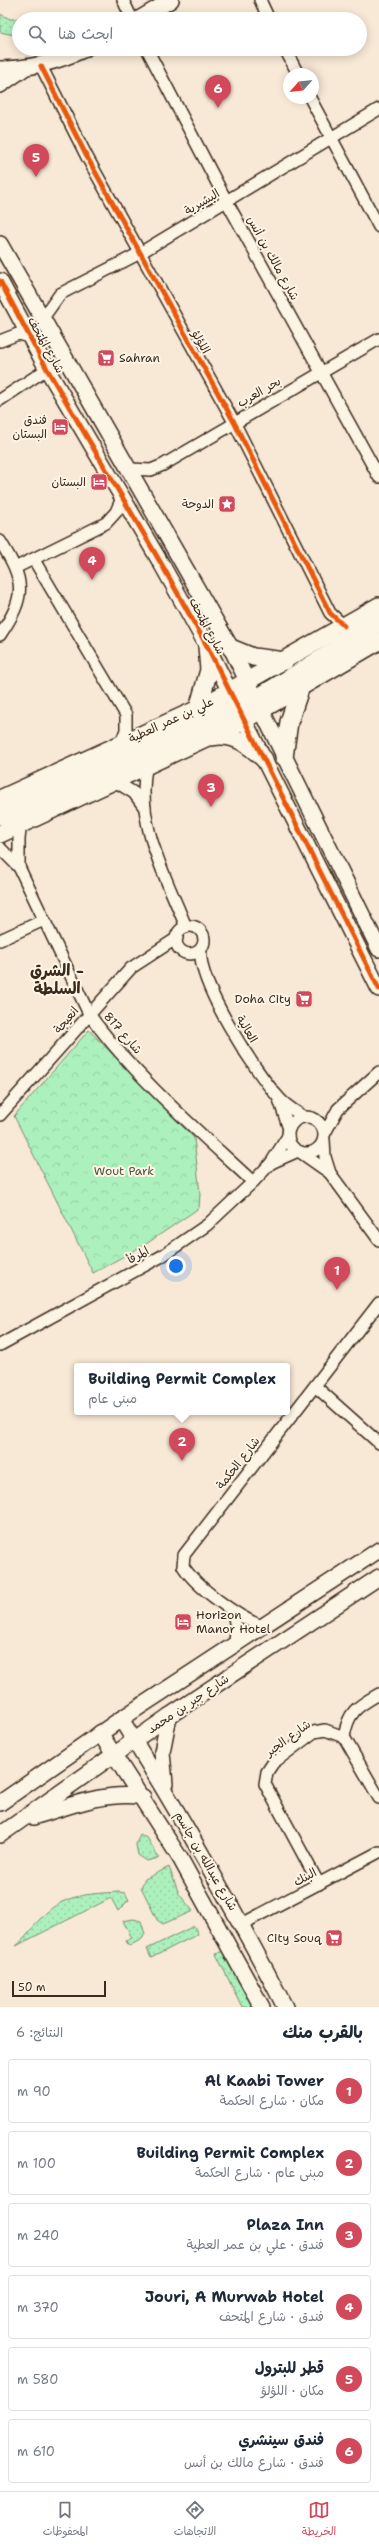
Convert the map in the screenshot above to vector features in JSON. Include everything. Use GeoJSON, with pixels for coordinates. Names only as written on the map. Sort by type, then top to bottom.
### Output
{"type":"FeatureCollection","features":[{"type":"Feature","properties":{"kind":"main road","name":"علي بن عمر العطية"},"geometry":{"type":"LineString","coordinates":[[0,799],[198,709],[285,661],[379,606]]}},
{"type":"Feature","properties":{"kind":"main road"},"geometry":{"type":"LineString","coordinates":[[260,704],[379,623]]}},
{"type":"Feature","properties":{"kind":"main road"},"geometry":{"type":"LineString","coordinates":[[202,740],[246,711],[260,704],[300,689],[379,641]]}},
{"type":"Feature","properties":{"kind":"main road"},"geometry":{"type":"LineString","coordinates":[[198,709],[209,670],[207,646]]}},
{"type":"Feature","properties":{"kind":"main road"},"geometry":{"type":"LineString","coordinates":[[231,648],[253,657],[285,661]]}},
{"type":"Feature","properties":{"kind":"main road"},"geometry":{"type":"LineString","coordinates":[[0,816],[241,714],[249,694],[248,681]]}},
{"type":"Feature","properties":{"kind":"main road"},"geometry":{"type":"LineString","coordinates":[[284,756],[289,722],[300,689]]}},
{"type":"Feature","properties":{"kind":"main road"},"geometry":{"type":"LineString","coordinates":[[0,834],[148,763],[202,740],[219,736],[232,737],[245,743],[264,759]]}},
{"type":"Feature","properties":{"kind":"street"},"geometry":{"type":"LineString","coordinates":[[123,0],[129,12]]}},
{"type":"Feature","properties":{"kind":"street"},"geometry":{"type":"LineString","coordinates":[[151,12],[171,0]]}},
{"type":"Feature","properties":{"kind":"street"},"geometry":{"type":"LineString","coordinates":[[260,0],[266,12]]}},
{"type":"Feature","properties":{"kind":"street"},"geometry":{"type":"LineString","coordinates":[[0,69],[24,70],[41,66],[67,56]]}},
{"type":"Feature","properties":{"kind":"street","name":"شارع مالك بن أنس"},"geometry":{"type":"LineString","coordinates":[[151,56],[320,372],[379,477]]}},
{"type":"Feature","properties":{"kind":"street"},"geometry":{"type":"LineString","coordinates":[[289,56],[295,68]]}},
{"type":"Feature","properties":{"kind":"street","name":"اللؤلؤ"},"geometry":{"type":"LineString","coordinates":[[41,66],[86,157],[234,422],[330,613],[344,626]]}},
{"type":"Feature","properties":{"kind":"street"},"geometry":{"type":"LineString","coordinates":[[0,85],[24,70]]}},
{"type":"Feature","properties":{"kind":"street"},"geometry":{"type":"LineString","coordinates":[[313,104],[379,227]]}},
{"type":"Feature","properties":{"kind":"street","name":"البشيرية"},"geometry":{"type":"LineString","coordinates":[[43,318],[60,294],[140,253],[228,202],[330,137],[379,109]]}},
{"type":"Feature","properties":{"kind":"street","name":"شارع المتحف"},"geometry":{"type":"LineString","coordinates":[[0,244],[231,648],[260,704],[284,756],[379,948]]}},
{"type":"Feature","properties":{"kind":"street","name":"شارع المتحف"},"geometry":{"type":"LineString","coordinates":[[0,281],[47,369],[207,646],[379,989]]}},
{"type":"Feature","properties":{"kind":"street"},"geometry":{"type":"LineString","coordinates":[[0,341],[18,334],[30,337]]}},
{"type":"Feature","properties":{"kind":"street","name":"بحر العرب"},"geometry":{"type":"LineString","coordinates":[[130,469],[142,471],[158,468],[234,422],[379,339]]}},
{"type":"Feature","properties":{"kind":"street"},"geometry":{"type":"LineString","coordinates":[[0,400],[47,369]]}},
{"type":"Feature","properties":{"kind":"street"},"geometry":{"type":"LineString","coordinates":[[17,567],[34,560],[106,523],[116,512],[122,498]]}},
{"type":"Feature","properties":{"kind":"street"},"geometry":{"type":"LineString","coordinates":[[0,541],[17,567],[20,595],[10,621],[0,635]]}},
{"type":"Feature","properties":{"kind":"street"},"geometry":{"type":"LineString","coordinates":[[34,560],[126,715],[126,730],[121,744]]}},
{"type":"Feature","properties":{"kind":"street"},"geometry":{"type":"LineString","coordinates":[[148,763],[143,781],[147,828],[152,845],[186,927]]}},
{"type":"Feature","properties":{"kind":"street"},"geometry":{"type":"LineString","coordinates":[[113,780],[134,793],[145,808]]}},
{"type":"Feature","properties":{"kind":"street","name":"شارع 817"},"geometry":{"type":"LineString","coordinates":[[19,867],[19,839],[22,823]]}},
{"type":"Feature","properties":{"kind":"street","name":"شارع 817"},"geometry":{"type":"LineString","coordinates":[[0,848],[19,867],[89,1014],[104,1035],[187,1121],[253,1182]]}},
{"type":"Feature","properties":{"kind":"street"},"geometry":{"type":"LineString","coordinates":[[0,940],[44,920]]}},
{"type":"Feature","properties":{"kind":"street"},"geometry":{"type":"LineString","coordinates":[[159,950],[192,954],[202,949],[202,934],[195,927],[186,927],[181,929],[177,938],[177,943],[184,952]]}},
{"type":"Feature","properties":{"kind":"street","name":"انعيجة"},"geometry":{"type":"LineString","coordinates":[[1,1111],[134,965],[177,938]]}},
{"type":"Feature","properties":{"kind":"street","name":"العالية"},"geometry":{"type":"LineString","coordinates":[[202,949],[202,968],[217,1003],[236,1036],[279,1098],[288,1132]]}},
{"type":"Feature","properties":{"kind":"street","name":"العالية"},"geometry":{"type":"LineString","coordinates":[[184,952],[202,968]]}},
{"type":"Feature","properties":{"kind":"street"},"geometry":{"type":"LineString","coordinates":[[299,1152],[314,1151],[324,1137],[338,1109],[379,1072]]}},
{"type":"Feature","properties":{"kind":"street","name":"العالية"},"geometry":{"type":"LineString","coordinates":[[279,1098],[306,1117]]}},
{"type":"Feature","properties":{"kind":"street"},"geometry":{"type":"LineString","coordinates":[[330,1173],[293,1147],[288,1132],[292,1123],[306,1117],[338,1109]]}},
{"type":"Feature","properties":{"kind":"street"},"geometry":{"type":"LineString","coordinates":[[306,1117],[319,1122],[324,1137],[325,1157],[330,1173],[379,1240]]}},
{"type":"Feature","properties":{"kind":"street","name":"المرفأ"},"geometry":{"type":"LineString","coordinates":[[0,1345],[162,1256],[207,1224],[253,1182],[271,1163],[288,1132]]}},
{"type":"Feature","properties":{"kind":"street","name":"المرفأ"},"geometry":{"type":"LineString","coordinates":[[271,1163],[299,1152]]}},
{"type":"Feature","properties":{"kind":"street","name":"شارع الحكمة"},"geometry":{"type":"LineString","coordinates":[[233,1612],[190,1575],[183,1566],[182,1560],[187,1550],[379,1303]]}},
{"type":"Feature","properties":{"kind":"street"},"geometry":{"type":"LineString","coordinates":[[315,1386],[379,1443]]}},
{"type":"Feature","properties":{"kind":"street","name":"شارع جبر بن محمد"},"geometry":{"type":"LineString","coordinates":[[0,1803],[100,1733],[379,1550]]}},
{"type":"Feature","properties":{"kind":"street","name":"شارع جبر بن محمد"},"geometry":{"type":"LineString","coordinates":[[0,1835],[169,1716],[379,1577]]}},
{"type":"Feature","properties":{"kind":"street"},"geometry":{"type":"LineString","coordinates":[[233,1612],[262,1626]]}},
{"type":"Feature","properties":{"kind":"street"},"geometry":{"type":"LineString","coordinates":[[233,1612],[236,1628],[235,1644]]}},
{"type":"Feature","properties":{"kind":"street"},"geometry":{"type":"LineString","coordinates":[[379,1694],[355,1708],[347,1722],[344,1737],[379,1798]]}},
{"type":"Feature","properties":{"kind":"street"},"geometry":{"type":"LineString","coordinates":[[169,1716],[162,1752],[164,1776],[169,1796]]}},
{"type":"Feature","properties":{"kind":"street","name":"شارع عبدالله بن جاسم"},"geometry":{"type":"LineString","coordinates":[[121,1719],[169,1796],[242,1924],[285,2007]]}},
{"type":"Feature","properties":{"kind":"street","name":"شارع الجبر"},"geometry":{"type":"LineString","coordinates":[[319,1884],[269,1792],[266,1777],[273,1763],[314,1732],[331,1730],[344,1737]]}},
{"type":"Feature","properties":{"kind":"street","name":"شارع عبدالله بن جاسم"},"geometry":{"type":"LineString","coordinates":[[100,1733],[114,1756],[143,1797],[182,1861],[262,2007]]}},
{"type":"Feature","properties":{"kind":"street"},"geometry":{"type":"LineString","coordinates":[[21,1821],[107,1797],[131,1795],[143,1797]]}},
{"type":"Feature","properties":{"kind":"street","name":"البنك"},"geometry":{"type":"LineString","coordinates":[[242,1924],[379,1852]]}},
{"type":"Feature","properties":{"kind":"green space"},"geometry":{"type":"Polygon","coordinates":[[[0,14],[12,19],[12,35],[0,32],[0,14]]]}},
{"type":"Feature","properties":{"kind":"green space","name":"Wout Park"},"geometry":{"type":"Polygon","coordinates":[[[89,1030],[194,1138],[200,1194],[199,1208],[146,1244],[93,1273],[14,1116],[89,1030]]]}},
{"type":"Feature","properties":{"kind":"green space"},"geometry":{"type":"Polygon","coordinates":[[[140,1834],[148,1839],[159,1858],[147,1861],[138,1855],[136,1845],[140,1834]]]}},
{"type":"Feature","properties":{"kind":"green space"},"geometry":{"type":"Polygon","coordinates":[[[169,1867],[179,1894],[193,1911],[163,1924],[157,1920],[141,1887],[145,1879],[169,1867]]]}},
{"type":"Feature","properties":{"kind":"green space"},"geometry":{"type":"Polygon","coordinates":[[[119,1892],[125,1893],[129,1900],[118,1911],[111,1898],[16,1946],[48,1911],[66,1900],[86,1895],[119,1892]]]}},
{"type":"Feature","properties":{"kind":"green space"},"geometry":{"type":"Polygon","coordinates":[[[133,1919],[141,1921],[145,1934],[142,1939],[129,1946],[126,1941],[132,1938],[123,1921],[133,1919]]]}},
{"type":"Feature","properties":{"kind":"green space"},"geometry":{"type":"Polygon","coordinates":[[[194,1926],[198,1934],[151,1958],[147,1949],[194,1926]]]}},
{"type":"Feature","properties":{"kind":"green space"},"geometry":{"type":"Polygon","coordinates":[[[225,1950],[253,2007],[242,2007],[216,1954],[225,1950]]]}},
{"type":"Feature","properties":{"kind":"cycle path"},"geometry":{"type":"LineString","coordinates":[[41,66],[87,157],[234,422],[330,613],[344,626]]}},
{"type":"Feature","properties":{"kind":"cycle path"},"geometry":{"type":"LineString","coordinates":[[0,281],[47,369],[162,565],[207,646],[379,989]]}},
{"type":"Feature","properties":{"kind":"place","name":"فندق سينشري"},"geometry":{"type":"Point","coordinates":[218,108]}},
{"type":"Feature","properties":{"kind":"place","name":"قطر للبترول"},"geometry":{"type":"Point","coordinates":[36,177]}},
{"type":"Feature","properties":{"kind":"place","name":"Sahran"},"geometry":{"type":"Point","coordinates":[106,358]}},
{"type":"Feature","properties":{"kind":"place","name":"فندق البستان"},"geometry":{"type":"Point","coordinates":[60,427]}},
{"type":"Feature","properties":{"kind":"place","name":"البستان"},"geometry":{"type":"Point","coordinates":[99,482]}},
{"type":"Feature","properties":{"kind":"place","name":"الدوحة"},"geometry":{"type":"Point","coordinates":[227,504]}},
{"type":"Feature","properties":{"kind":"place","name":"Jouri, A Murwab Hotel"},"geometry":{"type":"Point","coordinates":[92,580]}},
{"type":"Feature","properties":{"kind":"place","name":"Plaza Inn"},"geometry":{"type":"Point","coordinates":[211,807]}},
{"type":"Feature","properties":{"kind":"place","name":"Doha City"},"geometry":{"type":"Point","coordinates":[304,999]}},
{"type":"Feature","properties":{"kind":"place","name":"Al Kaabi Tower"},"geometry":{"type":"Point","coordinates":[337,1290]}},
{"type":"Feature","properties":{"kind":"place","name":"Building Permit Complex"},"geometry":{"type":"Point","coordinates":[182,1461]}},
{"type":"Feature","properties":{"kind":"place","name":"Horizon Manor Hotel"},"geometry":{"type":"Point","coordinates":[183,1622]}},
{"type":"Feature","properties":{"kind":"place","name":"City Souq"},"geometry":{"type":"Point","coordinates":[334,1938]}},
{"type":"Feature","properties":{"kind":"district","name":"الشرق - السلطة"},"geometry":{"type":"Point","coordinates":[57,979]}}]}
